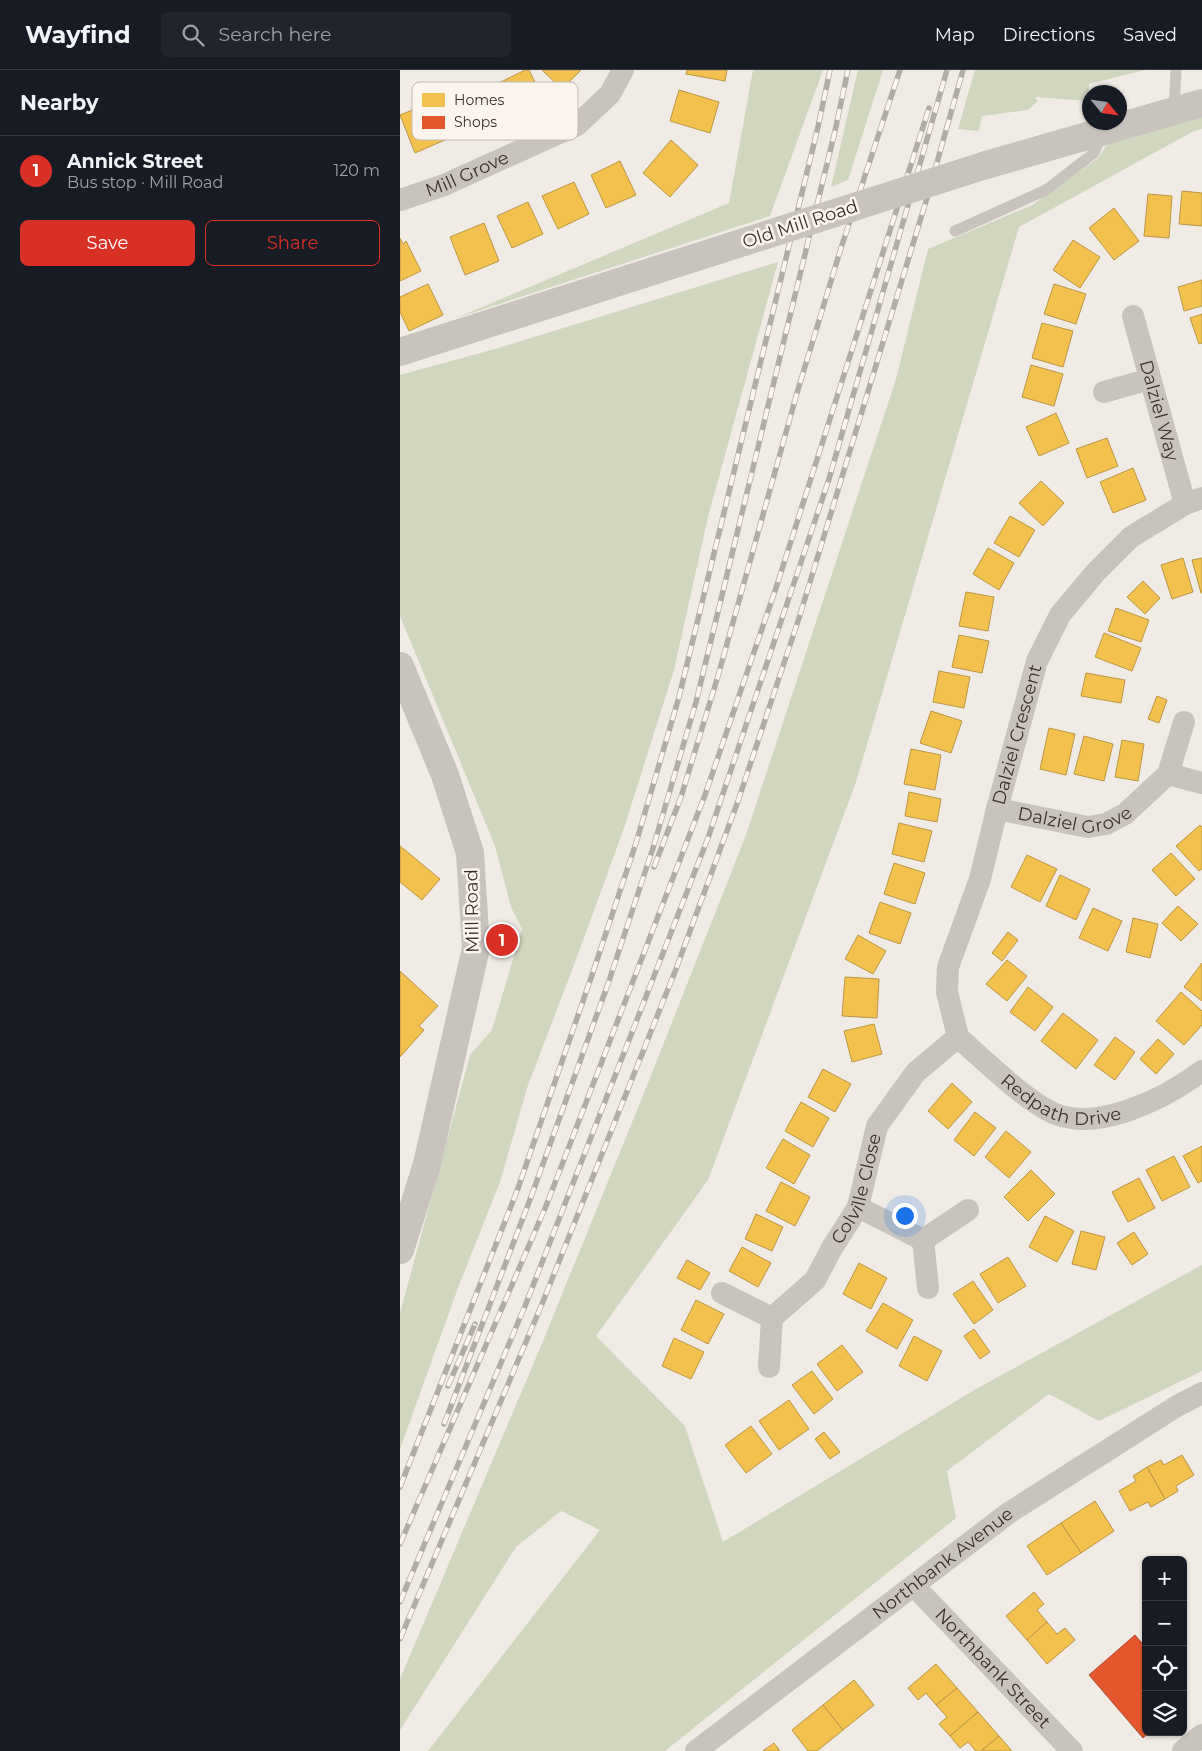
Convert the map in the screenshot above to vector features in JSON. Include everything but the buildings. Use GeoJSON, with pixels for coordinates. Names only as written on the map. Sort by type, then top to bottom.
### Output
{"type":"FeatureCollection","features":[{"type":"Feature","properties":{"kind":"street","name":"Mill Grove"},"geometry":{"type":"LineString","coordinates":[[578,124],[610,94],[623,70]]}},
{"type":"Feature","properties":{"kind":"street","name":"Old Mill Road"},"geometry":{"type":"LineString","coordinates":[[400,352],[986,165],[1202,103]]}},
{"type":"Feature","properties":{"kind":"street","name":"Mill Grove"},"geometry":{"type":"LineString","coordinates":[[400,200],[444,185],[544,140]]}},
{"type":"Feature","properties":{"kind":"street","name":"Dalziel Way"},"geometry":{"type":"LineString","coordinates":[[1133,316],[1150,379],[1193,501]]}},
{"type":"Feature","properties":{"kind":"street"},"geometry":{"type":"LineString","coordinates":[[1104,392],[1150,379]]}},
{"type":"Feature","properties":{"kind":"street","name":"Dalziel Crescent"},"geometry":{"type":"LineString","coordinates":[[958,1037],[946,992],[948,967],[980,879],[1037,661],[1060,615],[1095,573],[1131,537],[1193,501]]}},
{"type":"Feature","properties":{"kind":"street","name":"Mill Road"},"geometry":{"type":"LineString","coordinates":[[400,666],[445,775],[470,853],[476,948],[427,1164],[400,1250]]}},
{"type":"Feature","properties":{"kind":"street","name":"Dalziel Grove"},"geometry":{"type":"LineString","coordinates":[[997,809],[1088,827],[1106,824],[1125,814],[1168,774],[1184,722]]}},
{"type":"Feature","properties":{"kind":"street"},"geometry":{"type":"LineString","coordinates":[[1168,774],[1202,783]]}},
{"type":"Feature","properties":{"kind":"street","name":"Redpath Drive"},"geometry":{"type":"LineString","coordinates":[[958,1037],[1006,1080],[1048,1110],[1076,1120],[1106,1117],[1135,1108],[1167,1093],[1202,1071]]}},
{"type":"Feature","properties":{"kind":"street","name":"Colville Close"},"geometry":{"type":"LineString","coordinates":[[772,1318],[815,1280],[832,1248],[858,1207],[877,1126],[916,1072],[958,1037]]}},
{"type":"Feature","properties":{"kind":"street"},"geometry":{"type":"LineString","coordinates":[[858,1207],[923,1240]]}},
{"type":"Feature","properties":{"kind":"street"},"geometry":{"type":"LineString","coordinates":[[923,1240],[968,1210]]}},
{"type":"Feature","properties":{"kind":"street"},"geometry":{"type":"LineString","coordinates":[[923,1240],[928,1288]]}},
{"type":"Feature","properties":{"kind":"street"},"geometry":{"type":"LineString","coordinates":[[722,1293],[772,1318],[769,1367]]}},
{"type":"Feature","properties":{"kind":"street","name":"Northbank Avenue"},"geometry":{"type":"LineString","coordinates":[[696,1751],[1010,1512],[1178,1406],[1202,1393]]}},
{"type":"Feature","properties":{"kind":"street","name":"Northbank Street"},"geometry":{"type":"LineString","coordinates":[[914,1586],[1072,1751]]}},
{"type":"Feature","properties":{"kind":"street"},"geometry":{"type":"LineString","coordinates":[[1183,1751],[1202,1735]]}},
{"type":"Feature","properties":{"kind":"lane"},"geometry":{"type":"LineString","coordinates":[[1174,112],[1176,70]]}},
{"type":"Feature","properties":{"kind":"lane"},"geometry":{"type":"LineString","coordinates":[[955,231],[1046,190],[1094,153],[1102,132]]}},
{"type":"Feature","properties":{"kind":"green space"},"geometry":{"type":"Polygon","coordinates":[[[753,70],[823,70],[770,216],[456,318],[729,203],[753,70]]]}},
{"type":"Feature","properties":{"kind":"green space"},"geometry":{"type":"Polygon","coordinates":[[[858,70],[883,70],[848,180],[831,187],[858,70]]]}},
{"type":"Feature","properties":{"kind":"green space"},"geometry":{"type":"Polygon","coordinates":[[[975,70],[1145,70],[1089,85],[1082,85],[1082,100],[1035,97],[1038,101],[1028,110],[982,116],[979,131],[958,129],[975,70]]]}},
{"type":"Feature","properties":{"kind":"green space"},"geometry":{"type":"Polygon","coordinates":[[[1202,113],[1202,129],[1194,131],[1019,227],[856,782],[708,1180],[596,1336],[685,1426],[723,1542],[976,1389],[1202,1265],[1202,1371],[1099,1421],[1049,1394],[947,1471],[956,1518],[665,1751],[428,1751],[600,1530],[561,1511],[516,1547],[400,1730],[400,1679],[543,1341],[746,835],[896,379],[928,249],[1032,205],[1098,158],[1110,140],[1202,113]]]}},
{"type":"Feature","properties":{"kind":"green space"},"geometry":{"type":"Polygon","coordinates":[[[778,262],[708,517],[674,670],[623,831],[528,1085],[500,1182],[459,1285],[400,1449],[400,1313],[470,1055],[492,1030],[522,929],[511,907],[495,846],[400,616],[400,375],[495,349],[778,262]]]}},
{"type":"Feature","properties":{"kind":"railway"},"geometry":{"type":"LineString","coordinates":[[400,1487],[517,1191],[636,843],[679,697],[818,127],[830,70]]}},
{"type":"Feature","properties":{"kind":"railway"},"geometry":{"type":"LineString","coordinates":[[444,1424],[531,1197],[609,981],[653,848],[696,702],[835,131],[848,70]]}},
{"type":"Feature","properties":{"kind":"railway"},"geometry":{"type":"LineString","coordinates":[[654,867],[681,797],[718,676],[797,393],[841,248],[900,70]]}},
{"type":"Feature","properties":{"kind":"railway"},"geometry":{"type":"LineString","coordinates":[[400,1602],[525,1306],[708,838],[829,479],[947,70]]}},
{"type":"Feature","properties":{"kind":"railway"},"geometry":{"type":"LineString","coordinates":[[400,1639],[542,1304],[676,969],[738,801],[799,618],[927,198],[963,70]]}},
{"type":"Feature","properties":{"kind":"railway"},"geometry":{"type":"LineString","coordinates":[[400,1544],[546,1206],[705,795],[777,585],[929,108]]}},
{"type":"Feature","properties":{"kind":"railway"},"geometry":{"type":"LineString","coordinates":[[448,1386],[475,1324]]}},
{"type":"Feature","properties":{"kind":"place","name":"Annick Street"},"geometry":{"type":"Point","coordinates":[502,940]}}]}
